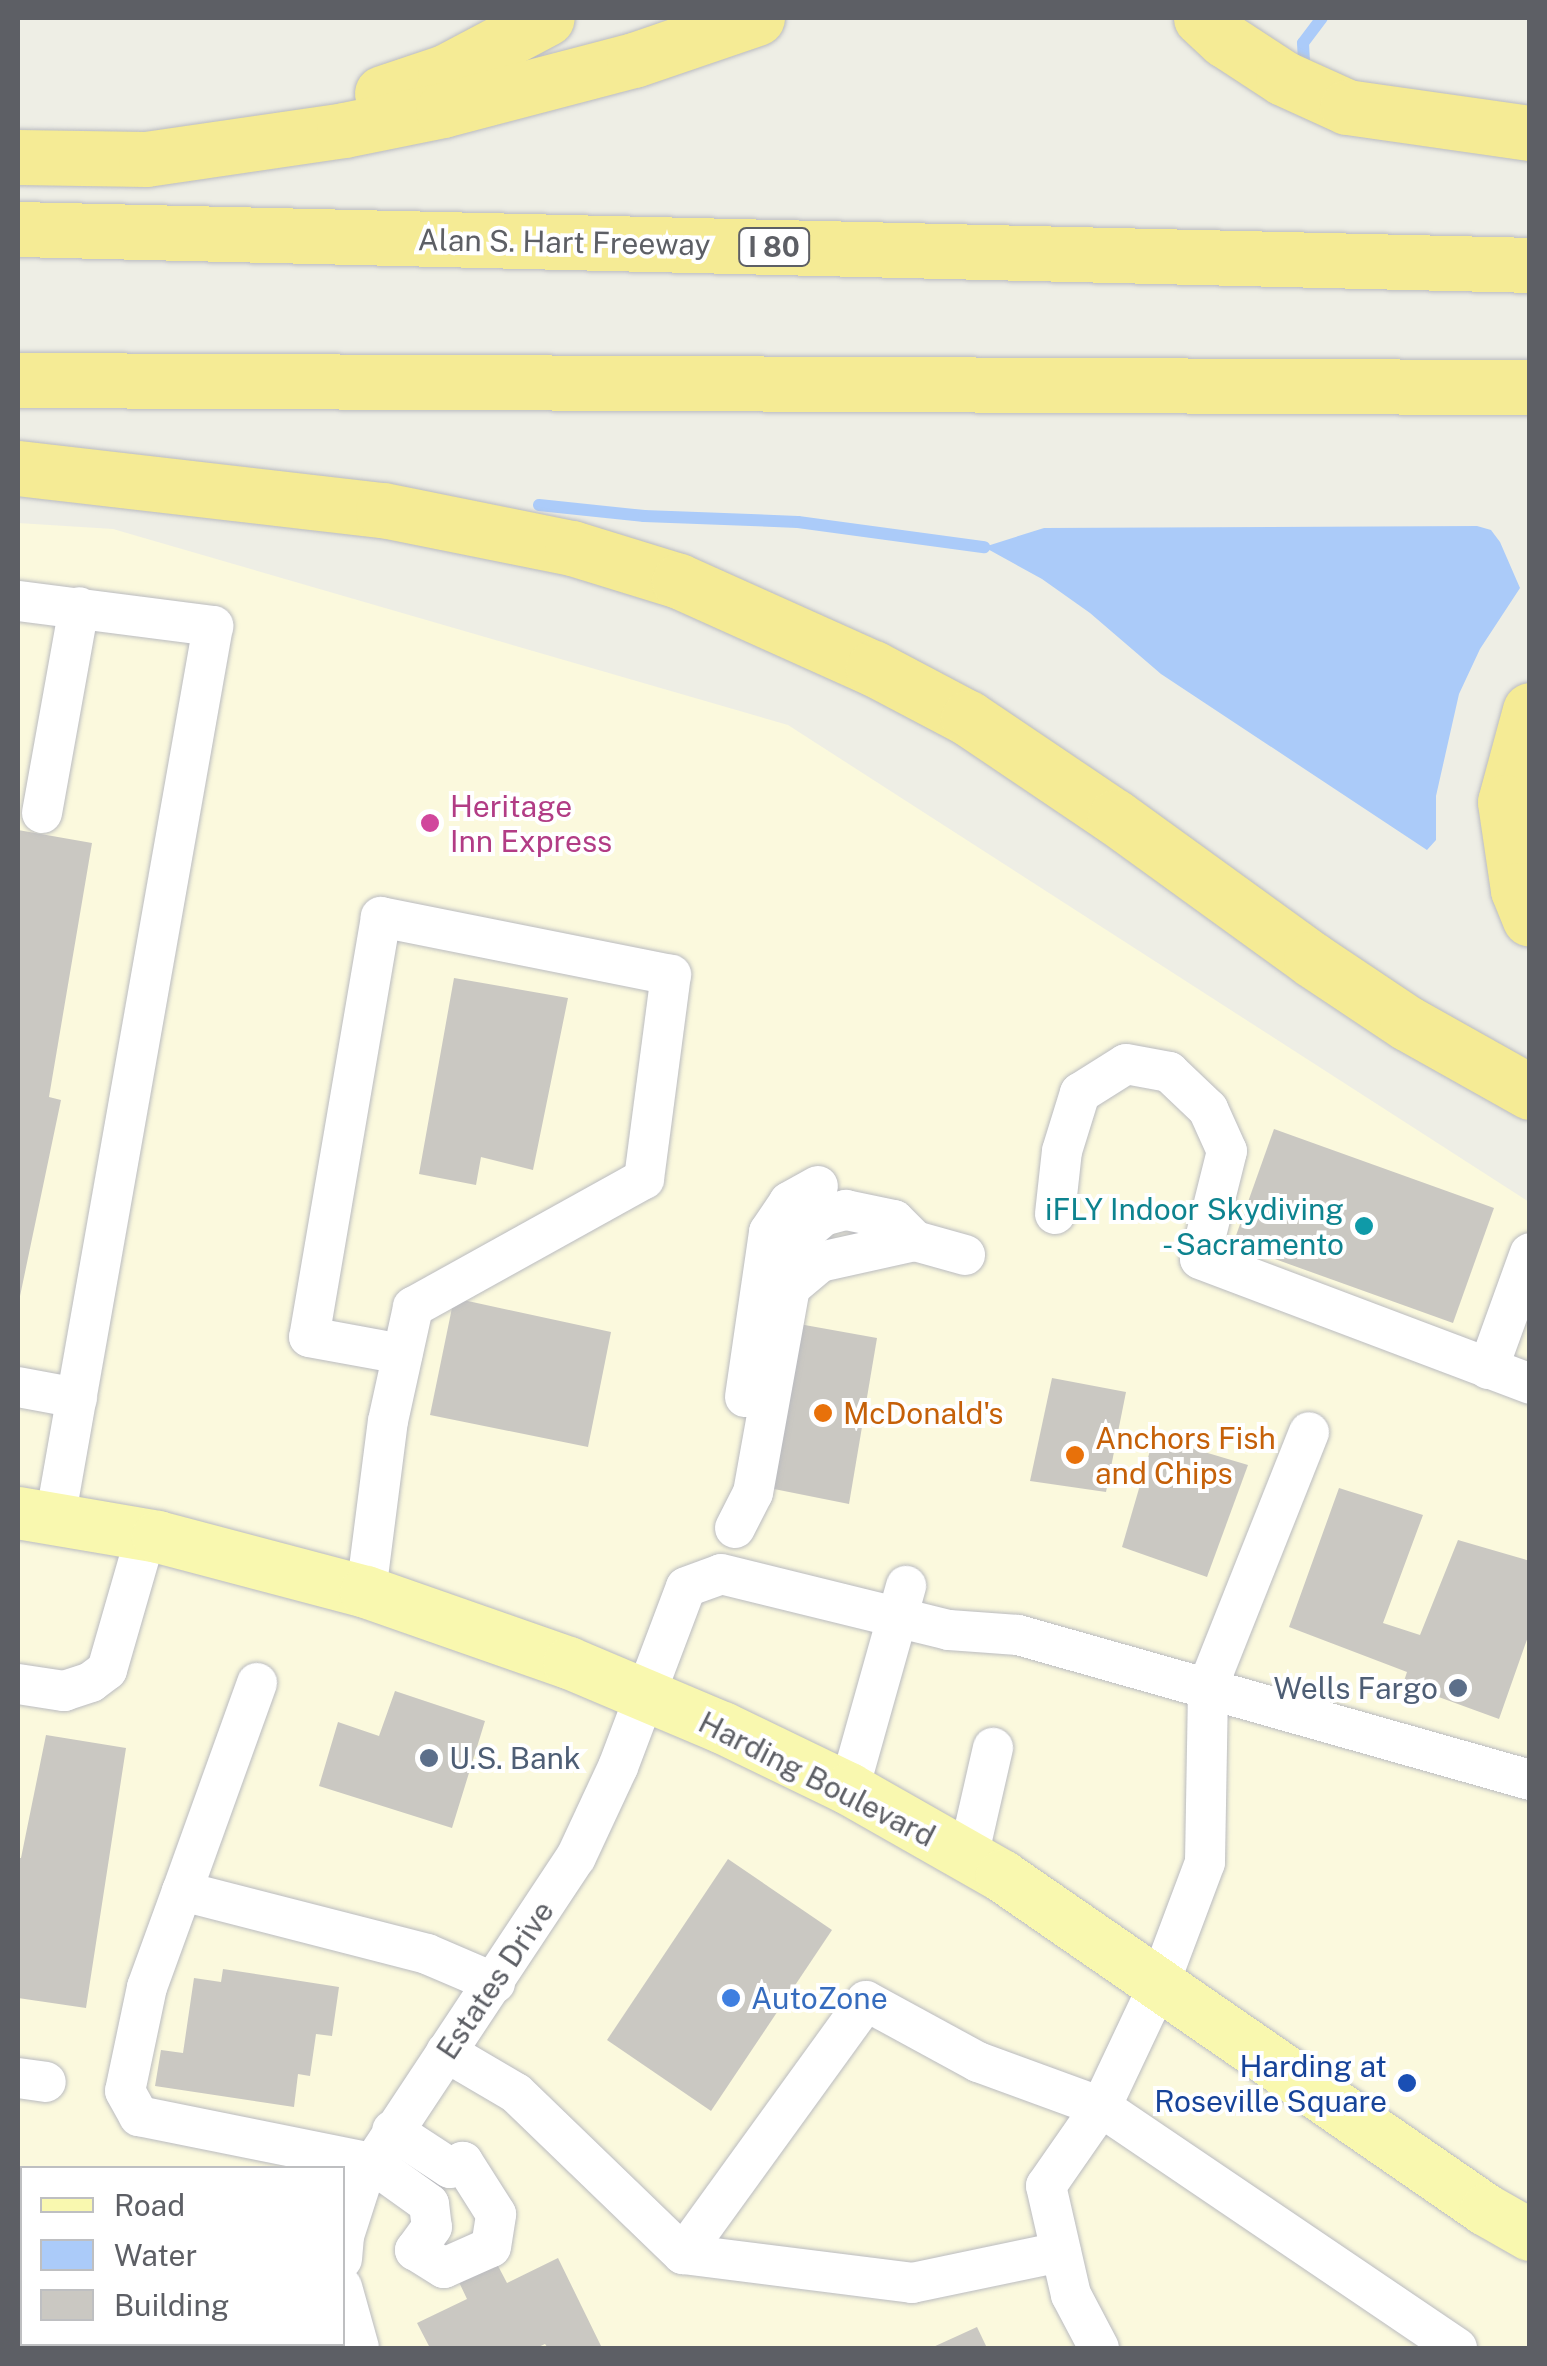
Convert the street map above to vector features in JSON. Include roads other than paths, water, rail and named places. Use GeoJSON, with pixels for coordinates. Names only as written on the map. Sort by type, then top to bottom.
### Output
{"type":"FeatureCollection","features":[{"type":"Feature","properties":{"kind":"highway"},"geometry":{"type":"LineString","coordinates":[[18,156],[247,126],[338,108],[445,72],[548,18]]}},
{"type":"Feature","properties":{"kind":"highway"},"geometry":{"type":"LineString","coordinates":[[18,156],[146,159],[344,130],[443,110],[614,65],[757,18]]}},
{"type":"Feature","properties":{"kind":"highway"},"geometry":{"type":"LineString","coordinates":[[1201,18],[1225,40],[1283,78],[1347,107],[1530,133]]}},
{"type":"Feature","properties":{"kind":"highway","name":"Alan S. Hart Freeway"},"geometry":{"type":"LineString","coordinates":[[18,229],[1530,265]]}},
{"type":"Feature","properties":{"kind":"highway"},"geometry":{"type":"LineString","coordinates":[[18,380],[1530,387]]}},
{"type":"Feature","properties":{"kind":"highway"},"geometry":{"type":"LineString","coordinates":[[18,468],[383,510],[572,548],[680,581],[873,668],[968,718],[1326,970],[1407,1023],[1530,1092]]}},
{"type":"Feature","properties":{"kind":"highway"},"geometry":{"type":"LineString","coordinates":[[1530,710],[1505,802],[1518,890],[1530,919]]}},
{"type":"Feature","properties":{"kind":"main road","name":"Harding Boulevard"},"geometry":{"type":"LineString","coordinates":[[36,1516],[146,1535],[366,1592],[570,1663],[849,1789],[968,1856],[1160,1982],[1486,2210],[1530,2235]]}},
{"type":"Feature","properties":{"kind":"street"},"geometry":{"type":"LineString","coordinates":[[18,601],[213,626],[76,1398],[36,1516]]}},
{"type":"Feature","properties":{"kind":"street"},"geometry":{"type":"LineString","coordinates":[[42,814],[78,607]]}},
{"type":"Feature","properties":{"kind":"street"},"geometry":{"type":"LineString","coordinates":[[366,1592],[388,1421],[413,1307],[644,1179],[671,976],[381,917],[309,1337],[402,1354]]}},
{"type":"Feature","properties":{"kind":"street"},"geometry":{"type":"LineString","coordinates":[[1055,1214],[1062,1151],[1080,1093],[1126,1064],[1169,1072],[1208,1109],[1227,1151],[1200,1259],[1530,1384]]}},
{"type":"Feature","properties":{"kind":"street"},"geometry":{"type":"LineString","coordinates":[[735,1528],[734,1474],[769,1232],[788,1202],[818,1186]]}},
{"type":"Feature","properties":{"kind":"street"},"geometry":{"type":"LineString","coordinates":[[965,1255],[915,1241],[894,1220],[846,1210],[824,1216],[806,1231],[797,1248],[753,1493],[735,1528],[721,1574],[903,1601],[949,1630],[1018,1634],[1530,1780]]}},
{"type":"Feature","properties":{"kind":"street"},"geometry":{"type":"LineString","coordinates":[[1488,1368],[1530,1252]]}},
{"type":"Feature","properties":{"kind":"street"},"geometry":{"type":"LineString","coordinates":[[18,1387],[76,1398]]}},
{"type":"Feature","properties":{"kind":"street"},"geometry":{"type":"LineString","coordinates":[[1099,2348],[1070,2295],[1046,2186],[1101,2107],[1160,1982],[1205,1862],[1208,1686],[1309,1432]]}},
{"type":"Feature","properties":{"kind":"street"},"geometry":{"type":"LineString","coordinates":[[18,1684],[64,1691],[91,1682],[107,1670],[146,1535]]}},
{"type":"Feature","properties":{"kind":"street","name":"Estates Drive"},"geometry":{"type":"LineString","coordinates":[[345,2244],[362,2180],[576,1858],[646,1696],[686,1588],[721,1574]]}},
{"type":"Feature","properties":{"kind":"street"},"geometry":{"type":"LineString","coordinates":[[849,1789],[903,1601]]}},
{"type":"Feature","properties":{"kind":"street"},"geometry":{"type":"LineString","coordinates":[[257,1684],[147,1988],[125,2091],[139,2116],[382,2147]]}},
{"type":"Feature","properties":{"kind":"street"},"geometry":{"type":"LineString","coordinates":[[968,1856],[992,1748]]}},
{"type":"Feature","properties":{"kind":"street"},"geometry":{"type":"LineString","coordinates":[[182,1892],[427,1954],[494,1983]]}},
{"type":"Feature","properties":{"kind":"street"},"geometry":{"type":"LineString","coordinates":[[683,2254],[866,2002],[978,2062],[1101,2107],[1457,2348]]}},
{"type":"Feature","properties":{"kind":"street"},"geometry":{"type":"LineString","coordinates":[[446,2052],[516,2093],[683,2254],[912,2283],[1061,2252]]}},
{"type":"Feature","properties":{"kind":"street"},"geometry":{"type":"LineString","coordinates":[[345,2298],[359,2348]]}},
{"type":"Feature","properties":{"kind":"water"},"geometry":{"type":"Polygon","coordinates":[[[1477,526],[1491,530],[1500,542],[1520,588],[1480,649],[1459,694],[1436,796],[1436,840],[1427,850],[1161,674],[1090,613],[1042,579],[984,547],[1044,528],[1477,526]]]}},
{"type":"Feature","properties":{"kind":"waterway"},"geometry":{"type":"LineString","coordinates":[[1304,62],[1303,43],[1322,18]]}},
{"type":"Feature","properties":{"kind":"waterway"},"geometry":{"type":"LineString","coordinates":[[539,505],[644,516],[798,522],[984,547]]}},
{"type":"Feature","properties":{"kind":"place","name":"Heritage Inn Express"},"geometry":{"type":"Point","coordinates":[430,823]}},
{"type":"Feature","properties":{"kind":"place","name":"iFLY Indoor Skydiving - Sacramento"},"geometry":{"type":"Point","coordinates":[1364,1226]}},
{"type":"Feature","properties":{"kind":"place","name":"McDonald's"},"geometry":{"type":"Point","coordinates":[823,1413]}},
{"type":"Feature","properties":{"kind":"place","name":"Anchors Fish and Chips"},"geometry":{"type":"Point","coordinates":[1075,1455]}},
{"type":"Feature","properties":{"kind":"place","name":"Wells Fargo"},"geometry":{"type":"Point","coordinates":[1458,1688]}},
{"type":"Feature","properties":{"kind":"place","name":"U.S. Bank"},"geometry":{"type":"Point","coordinates":[429,1758]}},
{"type":"Feature","properties":{"kind":"place","name":"AutoZone"},"geometry":{"type":"Point","coordinates":[731,1998]}},
{"type":"Feature","properties":{"kind":"place","name":"Harding at Roseville Square"},"geometry":{"type":"Point","coordinates":[1407,2083]}}]}
